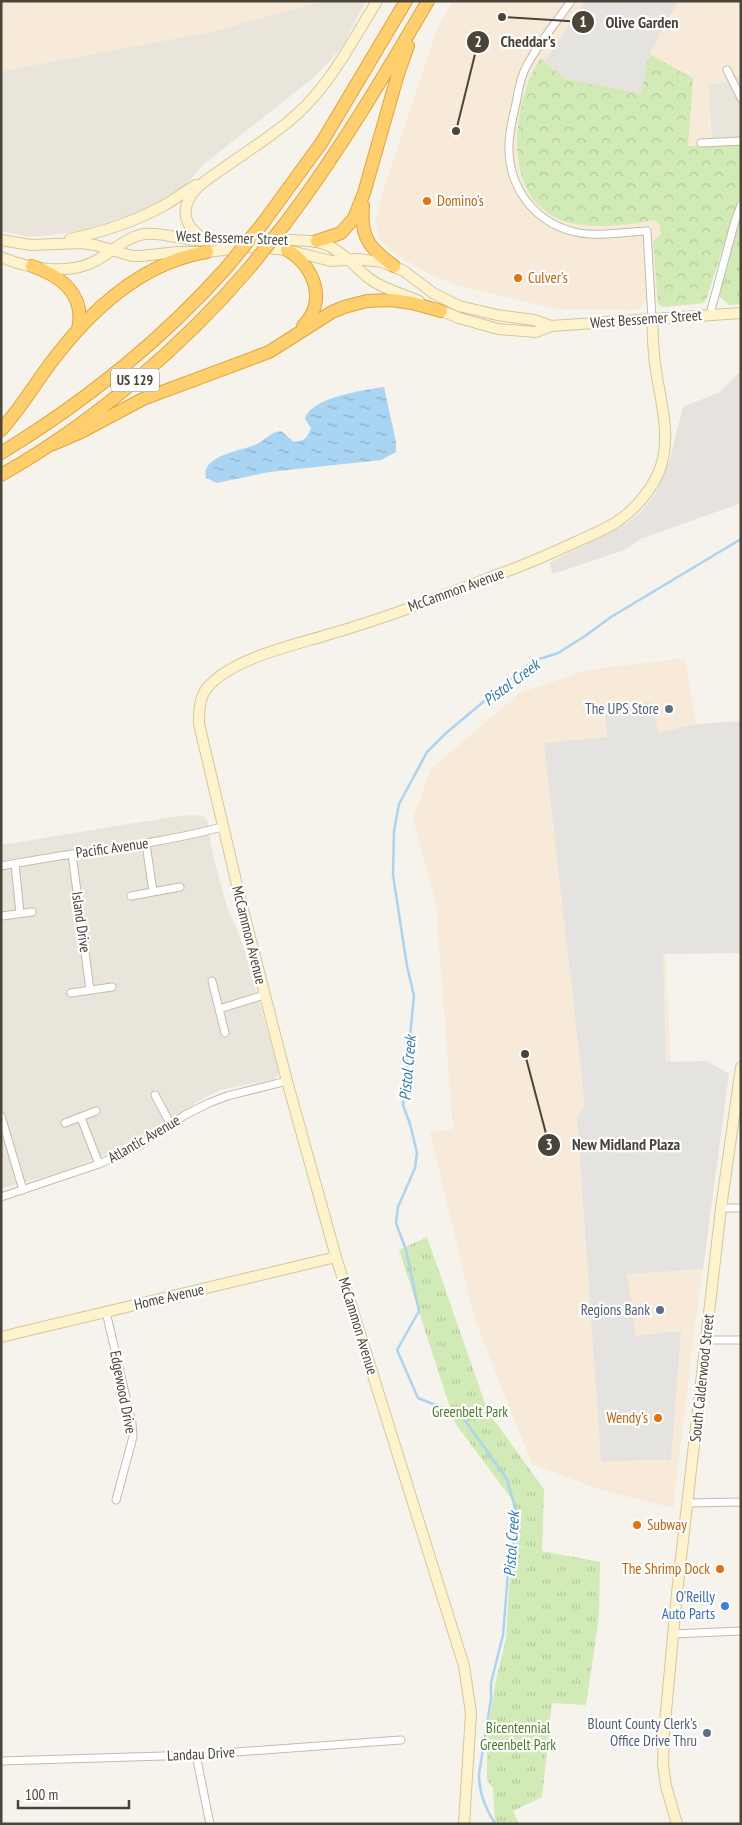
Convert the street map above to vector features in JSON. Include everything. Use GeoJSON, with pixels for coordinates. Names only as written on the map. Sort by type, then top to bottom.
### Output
{"type":"FeatureCollection","features":[{"type":"Feature","properties":{"kind":"highway","name":"US 129"},"geometry":{"type":"LineString","coordinates":[[1,453],[39,430],[94,390],[137,355],[204,292],[227,267],[263,223],[322,142],[406,1]]}},
{"type":"Feature","properties":{"kind":"highway","name":"US 129"},"geometry":{"type":"LineString","coordinates":[[1,475],[53,444],[127,387],[217,304],[251,266],[316,182],[356,122],[428,1]]}},
{"type":"Feature","properties":{"kind":"highway"},"geometry":{"type":"LineString","coordinates":[[317,241],[334,237],[348,227],[354,218],[364,193],[398,74],[421,13]]}},
{"type":"Feature","properties":{"kind":"highway"},"geometry":{"type":"LineString","coordinates":[[364,193],[362,216],[364,234],[374,250],[394,266]]}},
{"type":"Feature","properties":{"kind":"highway"},"geometry":{"type":"LineString","coordinates":[[1,430],[78,329],[106,302],[137,279],[172,260],[189,255],[207,246]]}},
{"type":"Feature","properties":{"kind":"highway"},"geometry":{"type":"LineString","coordinates":[[287,250],[308,269],[316,292],[316,301],[312,315],[306,324],[289,340]]}},
{"type":"Feature","properties":{"kind":"highway"},"geometry":{"type":"LineString","coordinates":[[32,266],[53,275],[76,298],[80,311],[78,329]]}},
{"type":"Feature","properties":{"kind":"highway"},"geometry":{"type":"LineString","coordinates":[[53,444],[143,400],[269,352],[332,312],[361,302],[377,300],[403,301],[441,311]]}},
{"type":"Feature","properties":{"kind":"main road"},"geometry":{"type":"LineString","coordinates":[[52,243],[112,229],[147,214],[208,179],[278,129],[310,101],[332,75],[376,1]]}},
{"type":"Feature","properties":{"kind":"main road"},"geometry":{"type":"LineString","coordinates":[[207,246],[189,226],[186,214],[187,204],[191,196],[208,179]]}},
{"type":"Feature","properties":{"kind":"main road","name":"West Bessemer Street"},"geometry":{"type":"LineString","coordinates":[[1,257],[32,266],[74,268],[97,260],[112,249],[135,237],[144,234],[154,234],[207,246],[287,250],[331,261],[372,260],[404,271],[433,293],[459,306],[497,315],[534,320],[551,326]]}},
{"type":"Feature","properties":{"kind":"main road","name":"West Bessemer Street"},"geometry":{"type":"LineString","coordinates":[[1,240],[31,245],[81,243],[141,256],[178,252],[207,246],[285,240],[317,241],[328,245],[350,260],[365,275],[381,286],[441,311],[498,329],[536,332],[551,326],[741,313]]}},
{"type":"Feature","properties":{"kind":"main road","name":"McCammon Avenue"},"geometry":{"type":"LineString","coordinates":[[464,1824],[471,1713],[464,1666],[336,1257],[287,1081],[222,826],[199,724],[199,708],[206,689],[220,676],[270,652],[342,630],[538,560],[617,521],[643,498],[658,475],[665,448],[664,422],[655,363],[652,319]]}},
{"type":"Feature","properties":{"kind":"main road","name":"South Calderwood Street"},"geometry":{"type":"LineString","coordinates":[[677,1824],[668,1792],[664,1764],[664,1733],[673,1634],[721,1208],[741,1067]]}},
{"type":"Feature","properties":{"kind":"main road","name":"Home Avenue"},"geometry":{"type":"LineString","coordinates":[[1,1337],[336,1257]]}},
{"type":"Feature","properties":{"kind":"street"},"geometry":{"type":"LineString","coordinates":[[570,1],[525,68],[509,144],[511,171],[516,186],[525,200],[540,215],[559,227],[571,232],[587,234],[647,231],[652,319]]}},
{"type":"Feature","properties":{"kind":"street"},"geometry":{"type":"LineString","coordinates":[[727,70],[738,84],[741,98]]}},
{"type":"Feature","properties":{"kind":"street"},"geometry":{"type":"LineString","coordinates":[[701,143],[741,141]]}},
{"type":"Feature","properties":{"kind":"street"},"geometry":{"type":"LineString","coordinates":[[710,314],[734,221],[741,205]]}},
{"type":"Feature","properties":{"kind":"street","name":"Pacific Avenue"},"geometry":{"type":"LineString","coordinates":[[1,866],[146,844],[187,836],[222,826]]}},
{"type":"Feature","properties":{"kind":"street"},"geometry":{"type":"LineString","coordinates":[[146,844],[153,892]]}},
{"type":"Feature","properties":{"kind":"street","name":"Island Drive"},"geometry":{"type":"LineString","coordinates":[[72,854],[90,990]]}},
{"type":"Feature","properties":{"kind":"street"},"geometry":{"type":"LineString","coordinates":[[14,864],[20,913]]}},
{"type":"Feature","properties":{"kind":"street"},"geometry":{"type":"LineString","coordinates":[[131,896],[180,887]]}},
{"type":"Feature","properties":{"kind":"street"},"geometry":{"type":"LineString","coordinates":[[2,916],[32,912]]}},
{"type":"Feature","properties":{"kind":"street"},"geometry":{"type":"LineString","coordinates":[[212,981],[225,1033]]}},
{"type":"Feature","properties":{"kind":"street"},"geometry":{"type":"LineString","coordinates":[[71,993],[112,987]]}},
{"type":"Feature","properties":{"kind":"street"},"geometry":{"type":"LineString","coordinates":[[219,1009],[264,995]]}},
{"type":"Feature","properties":{"kind":"street","name":"Atlantic Avenue"},"geometry":{"type":"LineString","coordinates":[[1,1197],[99,1164],[140,1145],[185,1115],[227,1096],[287,1081]]}},
{"type":"Feature","properties":{"kind":"street"},"geometry":{"type":"LineString","coordinates":[[154,1095],[171,1125]]}},
{"type":"Feature","properties":{"kind":"street"},"geometry":{"type":"LineString","coordinates":[[65,1123],[96,1111]]}},
{"type":"Feature","properties":{"kind":"street"},"geometry":{"type":"LineString","coordinates":[[1,1116],[23,1190]]}},
{"type":"Feature","properties":{"kind":"street"},"geometry":{"type":"LineString","coordinates":[[81,1118],[99,1164]]}},
{"type":"Feature","properties":{"kind":"street"},"geometry":{"type":"LineString","coordinates":[[721,1208],[741,1208]]}},
{"type":"Feature","properties":{"kind":"street","name":"Edgewood Drive"},"geometry":{"type":"LineString","coordinates":[[106,1312],[132,1423],[133,1437],[116,1500]]}},
{"type":"Feature","properties":{"kind":"street"},"geometry":{"type":"LineString","coordinates":[[706,1340],[741,1340]]}},
{"type":"Feature","properties":{"kind":"street"},"geometry":{"type":"LineString","coordinates":[[688,1503],[741,1502]]}},
{"type":"Feature","properties":{"kind":"street"},"geometry":{"type":"LineString","coordinates":[[673,1634],[741,1631]]}},
{"type":"Feature","properties":{"kind":"street","name":"Landau Drive"},"geometry":{"type":"LineString","coordinates":[[1,1761],[196,1755],[401,1740]]}},
{"type":"Feature","properties":{"kind":"street"},"geometry":{"type":"LineString","coordinates":[[196,1755],[210,1824]]}},
{"type":"Feature","properties":{"kind":"shaded area"},"geometry":{"type":"Polygon","coordinates":[[[1,1],[324,1],[209,32],[1,71],[1,1]]]}},
{"type":"Feature","properties":{"kind":"shaded area"},"geometry":{"type":"Polygon","coordinates":[[[324,1],[366,1],[343,45],[329,62],[312,79],[204,164],[185,186],[153,206],[79,231],[29,237],[1,231],[1,71],[209,32],[324,1]]]}},
{"type":"Feature","properties":{"kind":"shaded area"},"geometry":{"type":"Polygon","coordinates":[[[453,1],[741,1],[741,75],[721,83],[708,85],[711,135],[727,221],[710,288],[703,303],[689,306],[663,307],[656,301],[644,303],[641,308],[634,310],[556,309],[459,286],[427,273],[388,249],[379,239],[376,222],[381,196],[437,29],[453,1]]]}},
{"type":"Feature","properties":{"kind":"shaded area"},"geometry":{"type":"Polygon","coordinates":[[[585,1],[678,1],[649,54],[641,94],[566,79],[545,61],[585,1]]]}},
{"type":"Feature","properties":{"kind":"shaded area"},"geometry":{"type":"Polygon","coordinates":[[[741,75],[741,137],[712,138],[708,85],[721,83],[741,75]]]}},
{"type":"Feature","properties":{"kind":"shaded area"},"geometry":{"type":"Polygon","coordinates":[[[741,371],[741,503],[641,539],[624,550],[553,574],[549,563],[626,524],[640,513],[656,493],[670,459],[683,407],[720,392],[741,371]]]}},
{"type":"Feature","properties":{"kind":"shaded area"},"geometry":{"type":"Polygon","coordinates":[[[685,658],[696,724],[741,721],[666,953],[671,1075],[729,1074],[673,1508],[601,1490],[532,1464],[474,1317],[430,1132],[453,1129],[436,905],[413,818],[431,769],[518,694],[587,670],[685,658]]]}},
{"type":"Feature","properties":{"kind":"shaded area"},"geometry":{"type":"Polygon","coordinates":[[[653,702],[658,733],[696,724],[741,721],[741,953],[663,954],[666,1062],[707,1061],[729,1074],[703,1269],[627,1274],[636,1336],[681,1331],[671,1460],[601,1461],[577,1117],[585,1106],[544,743],[607,737],[605,707],[653,702]]]}},
{"type":"Feature","properties":{"kind":"shaded area"},"geometry":{"type":"Polygon","coordinates":[[[191,815],[203,816],[207,820],[213,855],[228,911],[236,926],[245,952],[279,1072],[275,1079],[220,1090],[140,1139],[112,1152],[67,1170],[1,1189],[1,845],[191,815]]]}},
{"type":"Feature","properties":{"kind":"green space"},"geometry":{"type":"Polygon","coordinates":[[[649,54],[693,78],[688,146],[741,144],[741,193],[706,300],[703,303],[663,307],[658,304],[653,241],[661,234],[660,225],[655,220],[601,226],[583,225],[559,219],[541,208],[529,192],[521,173],[517,152],[521,107],[528,82],[540,58],[566,79],[641,93],[649,54]]]}},
{"type":"Feature","properties":{"kind":"green space"},"geometry":{"type":"Polygon","coordinates":[[[741,206],[741,304],[729,305],[720,297],[719,290],[741,206]]]}},
{"type":"Feature","properties":{"kind":"green space"},"geometry":{"type":"Polygon","coordinates":[[[427,1237],[488,1412],[544,1489],[542,1551],[600,1562],[599,1616],[586,1705],[552,1703],[542,1797],[513,1811],[519,1824],[495,1824],[493,1788],[487,1780],[487,1736],[495,1684],[506,1639],[509,1586],[515,1547],[527,1548],[516,1546],[513,1501],[455,1423],[399,1250],[427,1237]]]}},
{"type":"Feature","properties":{"kind":"water"},"geometry":{"type":"Polygon","coordinates":[[[384,387],[396,442],[396,452],[381,460],[269,472],[217,483],[206,478],[206,470],[209,464],[216,459],[257,444],[274,433],[281,431],[294,442],[303,440],[307,437],[311,428],[305,419],[309,411],[317,405],[339,396],[384,387]]]}},
{"type":"Feature","properties":{"kind":"waterway","name":"Pistol Creek"},"geometry":{"type":"LineString","coordinates":[[495,1824],[483,1800],[479,1774],[491,1699],[491,1683],[503,1635],[508,1573],[516,1528],[515,1508],[507,1479],[461,1415],[418,1398],[397,1350],[419,1311],[406,1250],[396,1223],[398,1207],[415,1168],[417,1153],[403,1105],[414,996],[407,966],[393,875],[394,831],[399,804],[427,752],[445,734],[533,661],[558,653],[611,617],[741,539]]}},
{"type":"Feature","properties":{"kind":"place","name":"Olive Garden"},"geometry":{"type":"Point","coordinates":[502,17]}},
{"type":"Feature","properties":{"kind":"place","name":"Cheddar's"},"geometry":{"type":"Point","coordinates":[456,131]}},
{"type":"Feature","properties":{"kind":"place","name":"Domino's"},"geometry":{"type":"Point","coordinates":[427,201]}},
{"type":"Feature","properties":{"kind":"place","name":"Culver's"},"geometry":{"type":"Point","coordinates":[518,278]}},
{"type":"Feature","properties":{"kind":"place","name":"The UPS Store"},"geometry":{"type":"Point","coordinates":[669,709]}},
{"type":"Feature","properties":{"kind":"place","name":"New Midland Plaza"},"geometry":{"type":"Point","coordinates":[525,1054]}},
{"type":"Feature","properties":{"kind":"place","name":"Regions Bank"},"geometry":{"type":"Point","coordinates":[660,1310]}},
{"type":"Feature","properties":{"kind":"place","name":"Wendy's"},"geometry":{"type":"Point","coordinates":[658,1418]}},
{"type":"Feature","properties":{"kind":"place","name":"Subway"},"geometry":{"type":"Point","coordinates":[637,1525]}},
{"type":"Feature","properties":{"kind":"place","name":"The Shrimp Dock"},"geometry":{"type":"Point","coordinates":[720,1569]}},
{"type":"Feature","properties":{"kind":"place","name":"O'Reilly Auto Parts"},"geometry":{"type":"Point","coordinates":[725,1606]}},
{"type":"Feature","properties":{"kind":"place","name":"Blount County Clerk's Office Drive Thru"},"geometry":{"type":"Point","coordinates":[707,1733]}},
{"type":"Feature","properties":{"kind":"park label","name":"Greenbelt Park"},"geometry":{"type":"Point","coordinates":[470,1412]}},
{"type":"Feature","properties":{"kind":"park label","name":"Bicentennial Greenbelt Park"},"geometry":{"type":"Point","coordinates":[518,1736]}}]}
